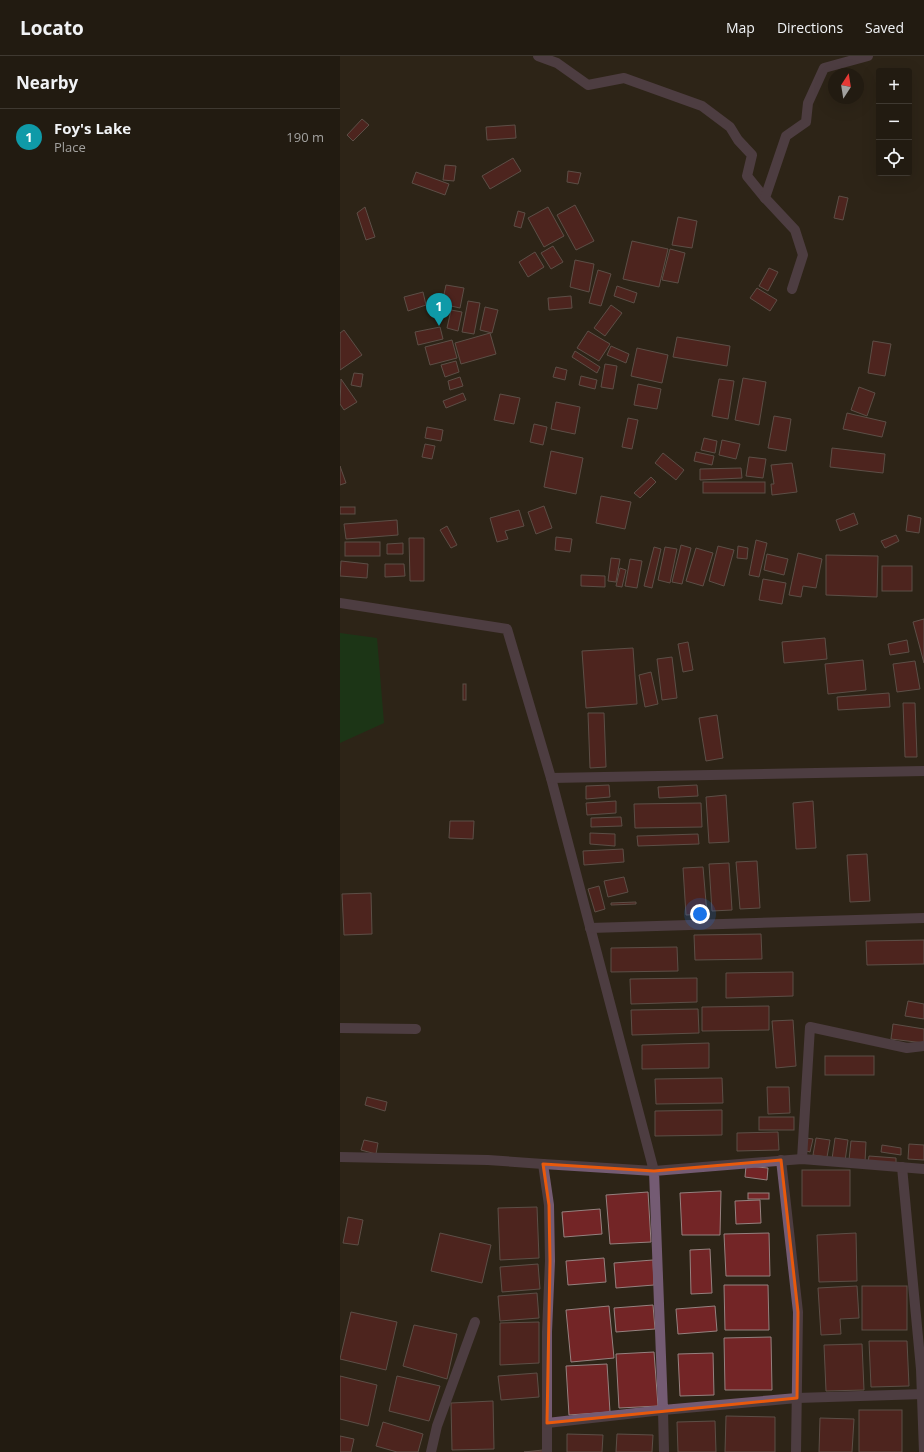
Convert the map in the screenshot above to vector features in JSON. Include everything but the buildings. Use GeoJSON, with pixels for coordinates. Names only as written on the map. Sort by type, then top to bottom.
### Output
{"type":"FeatureCollection","features":[{"type":"Feature","properties":{"kind":"street"},"geometry":{"type":"LineString","coordinates":[[538,56],[557,63],[588,85],[624,78],[702,106],[730,127],[738,140],[752,155],[748,176],[765,198],[795,230],[803,255],[792,289]]}},
{"type":"Feature","properties":{"kind":"street"},"geometry":{"type":"LineString","coordinates":[[765,198],[786,136],[806,122],[808,103],[824,68],[868,56]]}},
{"type":"Feature","properties":{"kind":"street"},"geometry":{"type":"LineString","coordinates":[[340,604],[507,629],[551,778],[654,1171],[664,1452]]}},
{"type":"Feature","properties":{"kind":"street"},"geometry":{"type":"LineString","coordinates":[[551,778],[924,771]]}},
{"type":"Feature","properties":{"kind":"street"},"geometry":{"type":"LineString","coordinates":[[590,928],[924,918]]}},
{"type":"Feature","properties":{"kind":"street"},"geometry":{"type":"LineString","coordinates":[[802,1159],[810,1027],[907,1048],[924,1046]]}},
{"type":"Feature","properties":{"kind":"street"},"geometry":{"type":"LineString","coordinates":[[340,1028],[416,1029]]}},
{"type":"Feature","properties":{"kind":"street"},"geometry":{"type":"LineString","coordinates":[[340,1157],[488,1160],[654,1171],[802,1159],[924,1169]]}},
{"type":"Feature","properties":{"kind":"street"},"geometry":{"type":"LineString","coordinates":[[781,1160],[798,1312],[796,1452]]}},
{"type":"Feature","properties":{"kind":"street"},"geometry":{"type":"LineString","coordinates":[[543,1164],[549,1205],[550,1261],[547,1332],[547,1452]]}},
{"type":"Feature","properties":{"kind":"street"},"geometry":{"type":"LineString","coordinates":[[902,1167],[923,1394],[924,1452]]}},
{"type":"Feature","properties":{"kind":"street"},"geometry":{"type":"LineString","coordinates":[[431,1452],[437,1426],[474,1322]]}},
{"type":"Feature","properties":{"kind":"street"},"geometry":{"type":"LineString","coordinates":[[546,1422],[796,1398],[923,1394]]}},
{"type":"Feature","properties":{"kind":"highlighted area"},"geometry":{"type":"Polygon","coordinates":[[[781,1160],[798,1312],[797,1398],[547,1423],[550,1261],[549,1205],[543,1164],[654,1171],[781,1160]]]}},
{"type":"Feature","properties":{"kind":"green space"},"geometry":{"type":"Polygon","coordinates":[[[340,633],[377,638],[384,723],[340,743],[340,633]]]}},
{"type":"Feature","properties":{"kind":"place","name":"Foy's Lake"},"geometry":{"type":"Point","coordinates":[439,326]}}]}
